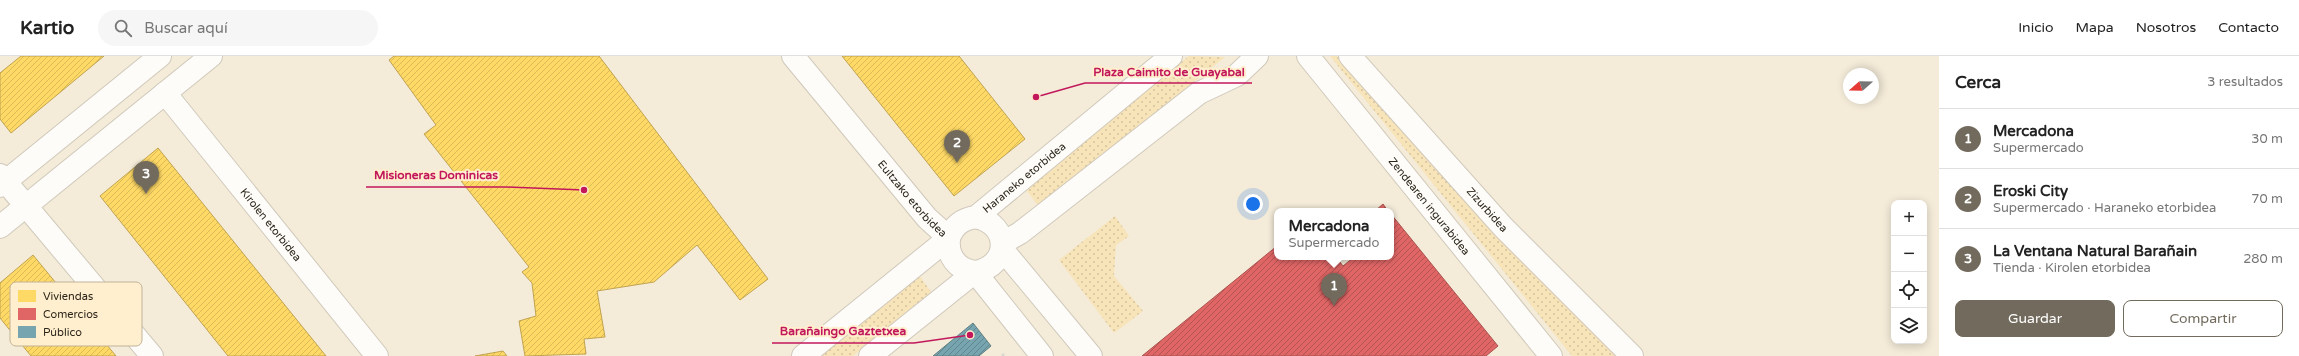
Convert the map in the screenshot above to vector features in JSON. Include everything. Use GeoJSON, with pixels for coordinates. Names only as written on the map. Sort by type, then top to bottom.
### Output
{"type":"FeatureCollection","features":[{"type":"Feature","properties":{"kind":"street"},"geometry":{"type":"LineString","coordinates":[[90,282],[26,206],[2,181],[160,56]]}},
{"type":"Feature","properties":{"kind":"street"},"geometry":{"type":"LineString","coordinates":[[0,227],[211,56]]}},
{"type":"Feature","properties":{"kind":"street","name":"Eultzako etorbidea"},"geometry":{"type":"LineString","coordinates":[[793,56],[927,218],[949,238],[948,246],[953,261],[967,270],[975,272],[1042,356]]}},
{"type":"Feature","properties":{"kind":"street","name":"Haraneko etorbidea"},"geometry":{"type":"LineString","coordinates":[[804,356],[949,238],[959,223],[967,218],[976,217],[1171,56]]}},
{"type":"Feature","properties":{"kind":"street"},"geometry":{"type":"LineString","coordinates":[[870,356],[975,272],[993,265],[1002,246],[1031,225],[1199,93],[1237,75],[1257,56]]}},
{"type":"Feature","properties":{"kind":"street","name":"Zendearen ingurabidea"},"geometry":{"type":"LineString","coordinates":[[1308,56],[1550,356]]}},
{"type":"Feature","properties":{"kind":"street","name":"Zizurbidea"},"geometry":{"type":"LineString","coordinates":[[1350,56],[1502,227],[1632,356]]}},
{"type":"Feature","properties":{"kind":"street","name":"Kirolen etorbidea"},"geometry":{"type":"LineString","coordinates":[[165,93],[377,356]]}},
{"type":"Feature","properties":{"kind":"street"},"geometry":{"type":"LineString","coordinates":[[976,217],[992,224],[998,230],[1002,246],[1091,356]]}},
{"type":"Feature","properties":{"kind":"street"},"geometry":{"type":"LineString","coordinates":[[142,344],[152,356]]}},
{"type":"Feature","properties":{"kind":"shaded area"},"geometry":{"type":"Polygon","coordinates":[[[1189,56],[1225,57],[1038,206],[1025,188],[1189,56]]]}},
{"type":"Feature","properties":{"kind":"shaded area"},"geometry":{"type":"Polygon","coordinates":[[[1330,56],[1337,56],[1451,181],[1622,356],[1572,356],[1330,56]]]}},
{"type":"Feature","properties":{"kind":"shaded area"},"geometry":{"type":"Polygon","coordinates":[[[1115,216],[1129,236],[1116,245],[1114,276],[1143,311],[1114,333],[1059,260],[1115,216]]]}},
{"type":"Feature","properties":{"kind":"shaded area"},"geometry":{"type":"Polygon","coordinates":[[[919,275],[931,292],[853,356],[820,356],[919,275]]]}},
{"type":"Feature","properties":{"kind":"building: Viviendas"},"geometry":{"type":"Polygon","coordinates":[[[21,56],[104,56],[11,133],[0,119],[0,73],[21,56]]]}},
{"type":"Feature","properties":{"kind":"building: Viviendas"},"geometry":{"type":"Polygon","coordinates":[[[394,56],[599,56],[768,279],[740,300],[697,245],[654,282],[597,291],[605,337],[584,339],[586,354],[525,356],[519,321],[536,316],[532,283],[522,272],[529,267],[424,134],[436,125],[389,60],[394,56]]]}},
{"type":"Feature","properties":{"kind":"building: Viviendas"},"geometry":{"type":"Polygon","coordinates":[[[842,56],[959,56],[1025,139],[954,196],[842,56]]]}},
{"type":"Feature","properties":{"kind":"building: Viviendas"},"geometry":{"type":"Polygon","coordinates":[[[158,148],[326,356],[228,356],[100,196],[158,148]]]}},
{"type":"Feature","properties":{"kind":"building: Viviendas"},"geometry":{"type":"Polygon","coordinates":[[[33,255],[55,282],[10,282],[10,330],[0,318],[0,283],[33,255]]]}},
{"type":"Feature","properties":{"kind":"building: Viviendas"},"geometry":{"type":"Polygon","coordinates":[[[23,346],[108,346],[116,356],[31,356],[23,346]]]}},
{"type":"Feature","properties":{"kind":"building: Viviendas"},"geometry":{"type":"Polygon","coordinates":[[[503,351],[507,356],[475,356],[503,351]]]}},
{"type":"Feature","properties":{"kind":"building: Comercios"},"geometry":{"type":"Polygon","coordinates":[[[1383,204],[1386,208],[1378,208],[1383,204]]]}},
{"type":"Feature","properties":{"kind":"building: Comercios"},"geometry":{"type":"Polygon","coordinates":[[[1394,218],[1498,346],[1486,356],[1142,356],[1274,248],[1274,260],[1338,260],[1343,266],[1350,260],[1394,260],[1394,218]]]}},
{"type":"Feature","properties":{"kind":"building: Público"},"geometry":{"type":"Polygon","coordinates":[[[973,323],[991,346],[979,356],[933,356],[973,323]]]}},
{"type":"Feature","properties":{"kind":"place","name":"Plaza Caimito de Guayabal"},"geometry":{"type":"Point","coordinates":[1036,97]}},
{"type":"Feature","properties":{"kind":"place","name":"Eroski City"},"geometry":{"type":"Point","coordinates":[957,163]}},
{"type":"Feature","properties":{"kind":"place","name":"Misioneras Dominicas"},"geometry":{"type":"Point","coordinates":[584,190]}},
{"type":"Feature","properties":{"kind":"place","name":"La Ventana Natural Barañain"},"geometry":{"type":"Point","coordinates":[146,194]}},
{"type":"Feature","properties":{"kind":"place","name":"Mercadona"},"geometry":{"type":"Point","coordinates":[1334,306]}},
{"type":"Feature","properties":{"kind":"place","name":"Barañaingo Gaztetxea"},"geometry":{"type":"Point","coordinates":[970,335]}}]}
